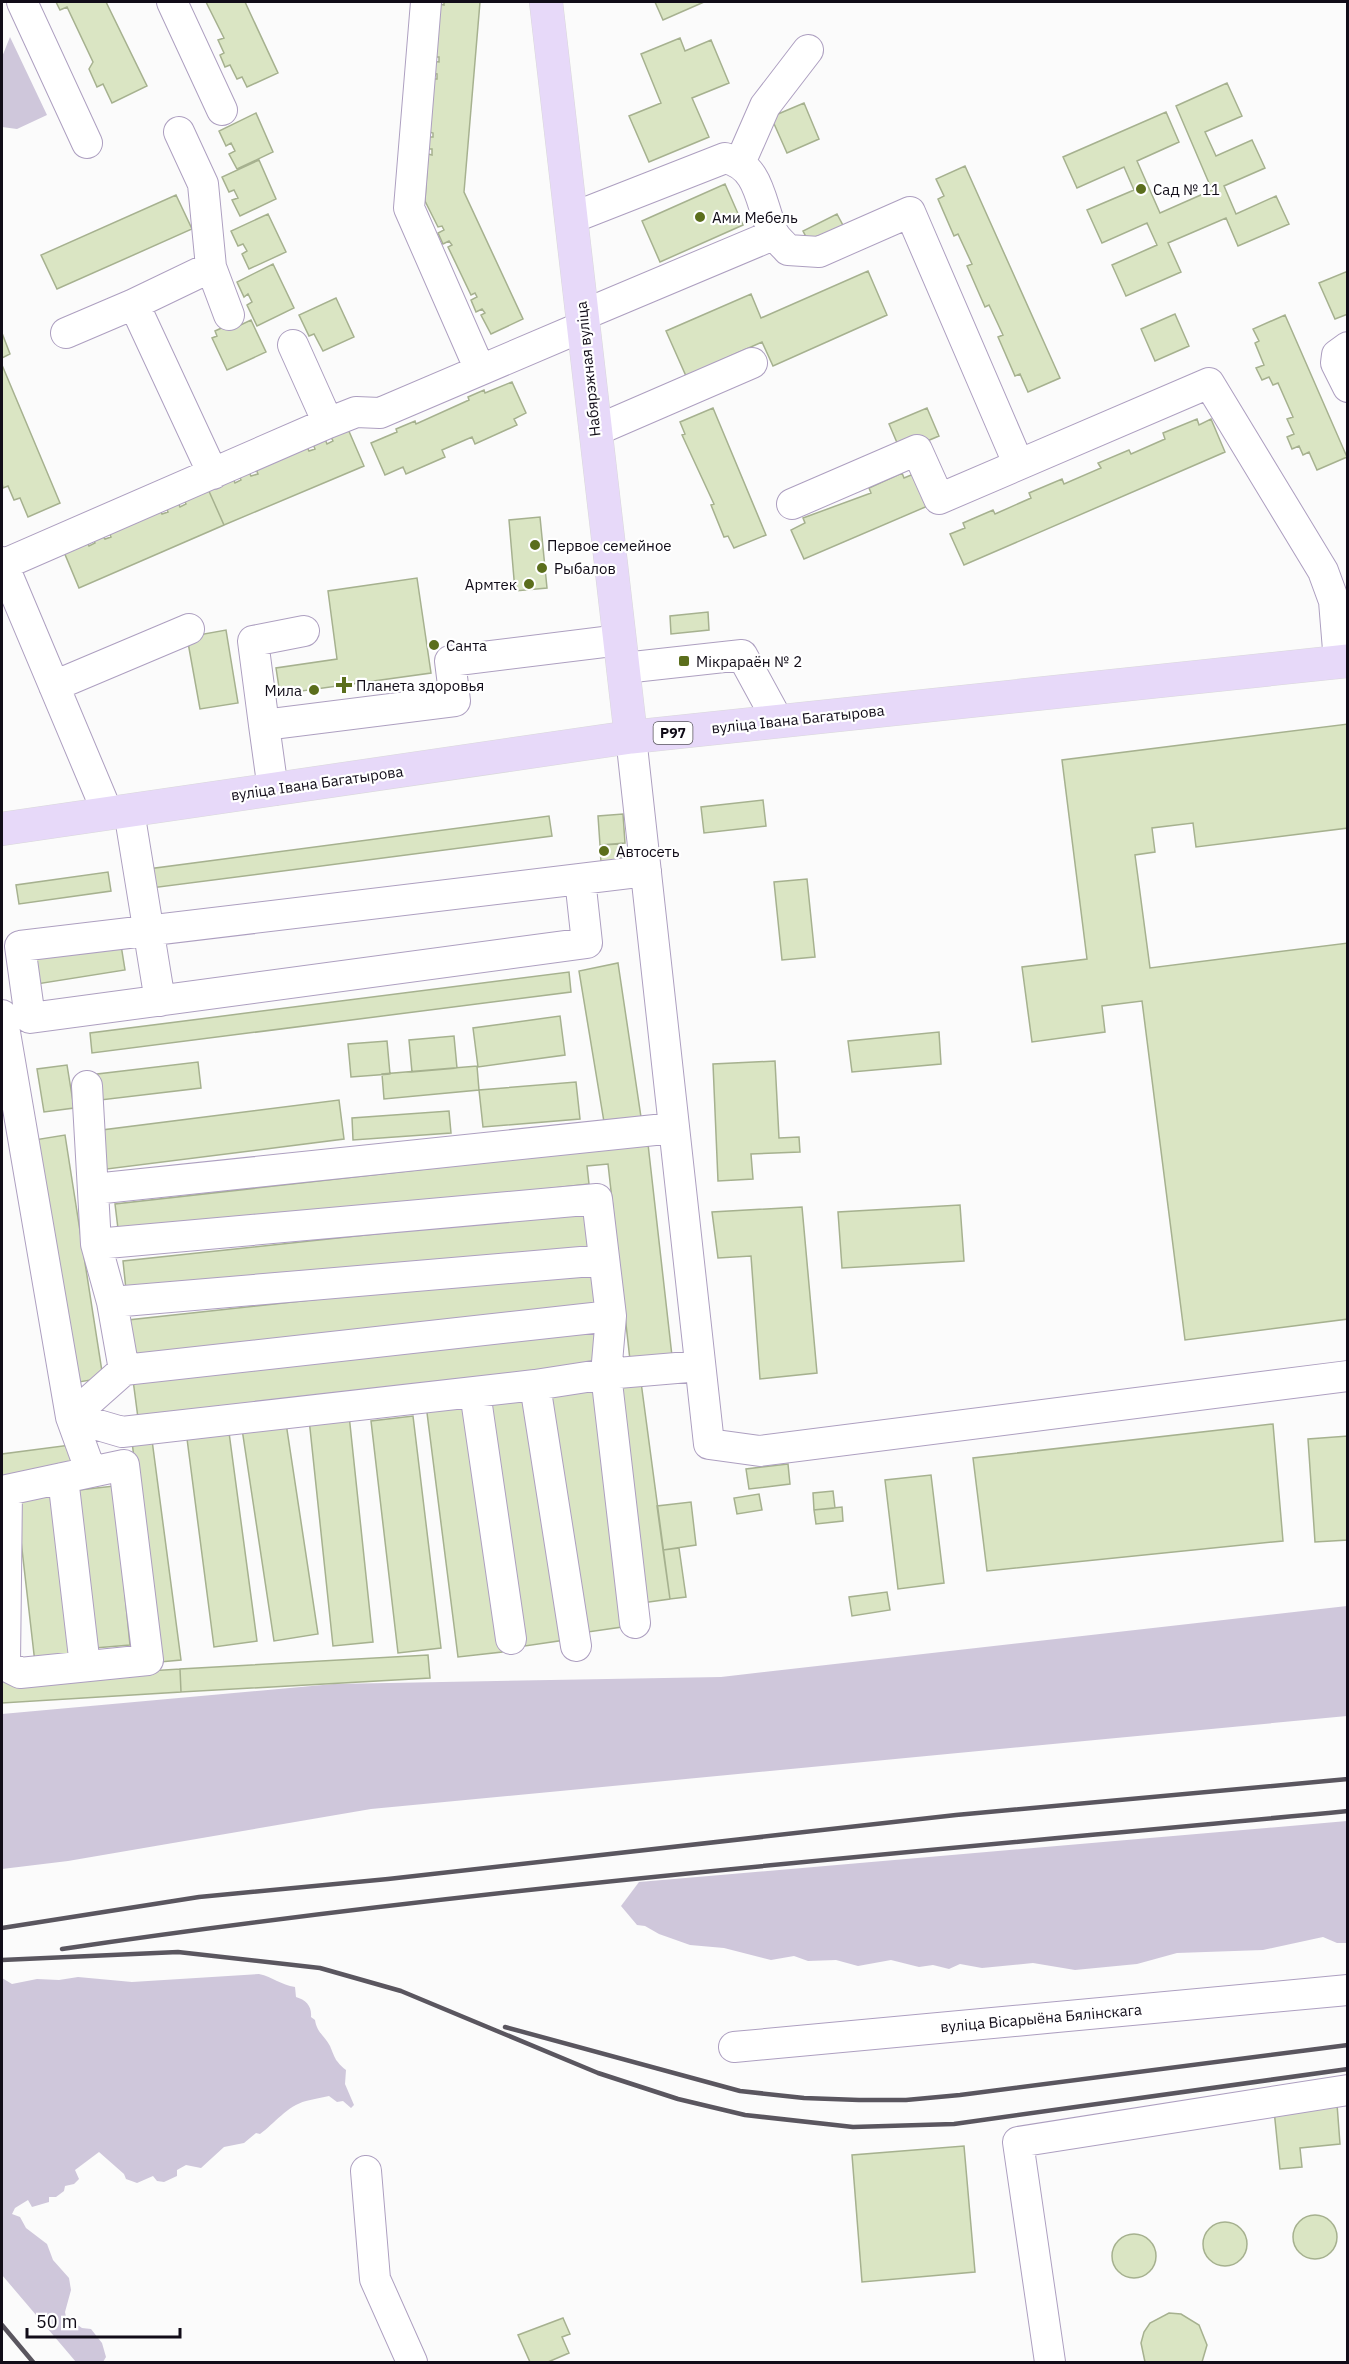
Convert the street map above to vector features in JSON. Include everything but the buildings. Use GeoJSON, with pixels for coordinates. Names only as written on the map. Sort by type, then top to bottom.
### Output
{"type":"FeatureCollection","features":[{"type":"Feature","properties":{"kind":"main road","name":"Набярэжная вуліца"},"geometry":{"type":"LineString","coordinates":[[546,2],[631,737]]}},
{"type":"Feature","properties":{"kind":"main road","name":"вуліца Івана Багатырова"},"geometry":{"type":"LineString","coordinates":[[2,829],[631,737],[1343,662]]}},
{"type":"Feature","properties":{"kind":"street"},"geometry":{"type":"LineString","coordinates":[[22,2],[87,143]]}},
{"type":"Feature","properties":{"kind":"street"},"geometry":{"type":"LineString","coordinates":[[172,2],[222,110]]}},
{"type":"Feature","properties":{"kind":"street"},"geometry":{"type":"LineString","coordinates":[[426,2],[409,208],[480,370]]}},
{"type":"Feature","properties":{"kind":"street"},"geometry":{"type":"LineString","coordinates":[[740,163],[765,106],[808,50]]}},
{"type":"Feature","properties":{"kind":"street"},"geometry":{"type":"LineString","coordinates":[[179,132],[203,184],[211,267],[229,315]]}},
{"type":"Feature","properties":{"kind":"street"},"geometry":{"type":"LineString","coordinates":[[572,218],[725,158],[740,163],[754,177],[773,235],[788,249],[819,252],[909,212],[1018,463]]}},
{"type":"Feature","properties":{"kind":"street"},"geometry":{"type":"LineString","coordinates":[[160,1001],[148,930],[118,812],[54,686],[2,564],[328,423],[356,412],[380,413],[480,370],[583,320],[773,235]]}},
{"type":"Feature","properties":{"kind":"street"},"geometry":{"type":"LineString","coordinates":[[66,333],[211,267]]}},
{"type":"Feature","properties":{"kind":"street"},"geometry":{"type":"LineString","coordinates":[[134,304],[213,474]]}},
{"type":"Feature","properties":{"kind":"street"},"geometry":{"type":"LineString","coordinates":[[292,345],[328,423]]}},
{"type":"Feature","properties":{"kind":"street"},"geometry":{"type":"LineString","coordinates":[[1347,347],[1337,355],[1336,363],[1347,387]]}},
{"type":"Feature","properties":{"kind":"street"},"geometry":{"type":"LineString","coordinates":[[595,431],[752,363]]}},
{"type":"Feature","properties":{"kind":"street"},"geometry":{"type":"LineString","coordinates":[[792,504],[917,450],[939,499],[1018,463],[1209,383],[1323,572],[1334,602],[1343,662]]}},
{"type":"Feature","properties":{"kind":"street"},"geometry":{"type":"LineString","coordinates":[[54,686],[189,629]]}},
{"type":"Feature","properties":{"kind":"street"},"geometry":{"type":"LineString","coordinates":[[273,790],[254,641],[304,631]]}},
{"type":"Feature","properties":{"kind":"street"},"geometry":{"type":"LineString","coordinates":[[264,724],[455,701],[450,661],[622,654],[742,655],[778,721]]}},
{"type":"Feature","properties":{"kind":"street"},"geometry":{"type":"LineString","coordinates":[[631,737],[709,1444],[760,1451],[1347,1376]]}},
{"type":"Feature","properties":{"kind":"street"},"geometry":{"type":"LineString","coordinates":[[580,879],[587,943],[30,1018],[20,946],[646,871]]}},
{"type":"Feature","properties":{"kind":"street"},"geometry":{"type":"LineString","coordinates":[[2,1015],[71,1417],[77,1475],[85,1666]]}},
{"type":"Feature","properties":{"kind":"street"},"geometry":{"type":"LineString","coordinates":[[87,1086],[96,1244],[112,1302],[124,1370]]}},
{"type":"Feature","properties":{"kind":"street"},"geometry":{"type":"LineString","coordinates":[[94,1189],[674,1128]]}},
{"type":"Feature","properties":{"kind":"street"},"geometry":{"type":"LineString","coordinates":[[96,1244],[597,1199],[611,1316],[606,1374],[635,1623]]}},
{"type":"Feature","properties":{"kind":"street"},"geometry":{"type":"LineString","coordinates":[[112,1302],[604,1260]]}},
{"type":"Feature","properties":{"kind":"street"},"geometry":{"type":"LineString","coordinates":[[71,1417],[124,1370],[611,1316]]}},
{"type":"Feature","properties":{"kind":"street"},"geometry":{"type":"LineString","coordinates":[[71,1417],[122,1432],[535,1385],[606,1374],[700,1366]]}},
{"type":"Feature","properties":{"kind":"street"},"geometry":{"type":"LineString","coordinates":[[535,1385],[576,1646]]}},
{"type":"Feature","properties":{"kind":"street"},"geometry":{"type":"LineString","coordinates":[[475,1392],[511,1639]]}},
{"type":"Feature","properties":{"kind":"street"},"geometry":{"type":"LineString","coordinates":[[124,1465],[148,1660],[20,1673],[3,1664],[3,1535],[7,1490],[124,1465]]}},
{"type":"Feature","properties":{"kind":"street","name":"вуліца Вісарыёна Бялінскага"},"geometry":{"type":"LineString","coordinates":[[734,2047],[1347,1990]]}},
{"type":"Feature","properties":{"kind":"street"},"geometry":{"type":"LineString","coordinates":[[1050,2362],[1018,2142],[1347,2090]]}},
{"type":"Feature","properties":{"kind":"street"},"geometry":{"type":"LineString","coordinates":[[366,2171],[375,2280],[412,2362]]}},
{"type":"Feature","properties":{"kind":"shaded area"},"geometry":{"type":"Polygon","coordinates":[[[10,37],[47,115],[17,129],[2,127],[2,57],[10,37]]]}},
{"type":"Feature","properties":{"kind":"shaded area"},"geometry":{"type":"Polygon","coordinates":[[[1347,1606],[1347,1716],[371,1809],[68,1861],[2,1869],[2,1714],[334,1684],[721,1677],[1347,1606]]]}},
{"type":"Feature","properties":{"kind":"shaded area"},"geometry":{"type":"Polygon","coordinates":[[[1347,1821],[1347,1943],[1337,1943],[1323,1937],[1263,1950],[1177,1953],[1137,1964],[1075,1970],[1033,1963],[982,1968],[960,1964],[949,1969],[933,1965],[919,1967],[891,1960],[858,1966],[836,1960],[808,1961],[794,1956],[771,1960],[724,1948],[690,1945],[659,1934],[645,1926],[637,1925],[621,1906],[639,1882],[1347,1821]]]}},
{"type":"Feature","properties":{"kind":"shaded area"},"geometry":{"type":"Polygon","coordinates":[[[259,1974],[295,1987],[296,1997],[308,2004],[311,2017],[315,2020],[319,2031],[337,2062],[346,2070],[345,2084],[354,2105],[351,2108],[343,2101],[337,2102],[329,2096],[299,2103],[260,2134],[256,2133],[244,2143],[224,2147],[201,2168],[186,2165],[177,2170],[177,2176],[164,2182],[157,2181],[153,2176],[137,2183],[126,2179],[124,2174],[99,2152],[75,2170],[79,2179],[74,2184],[65,2186],[64,2191],[56,2197],[49,2197],[49,2202],[32,2207],[28,2200],[15,2208],[12,2214],[20,2217],[26,2228],[47,2244],[53,2260],[69,2278],[71,2290],[65,2312],[66,2317],[82,2328],[91,2329],[102,2343],[106,2357],[103,2362],[76,2362],[2,2275],[2,1978],[12,1984],[37,1979],[59,1980],[78,1977],[132,1982],[259,1974]]]}},
{"type":"Feature","properties":{"kind":"railway"},"geometry":{"type":"LineString","coordinates":[[2,1928],[199,1897],[388,1879],[956,1815],[1348,1779]]}},
{"type":"Feature","properties":{"kind":"railway"},"geometry":{"type":"LineString","coordinates":[[62,1949],[543,1888],[1348,1811]]}},
{"type":"Feature","properties":{"kind":"railway"},"geometry":{"type":"LineString","coordinates":[[2,1960],[178,1952],[320,1968],[401,1991],[598,2073],[678,2099],[745,2115],[853,2127],[954,2124],[1348,2069]]}},
{"type":"Feature","properties":{"kind":"railway"},"geometry":{"type":"LineString","coordinates":[[505,2027],[740,2091],[804,2098],[859,2100],[906,2100],[960,2095],[1348,2045]]}},
{"type":"Feature","properties":{"kind":"railway"},"geometry":{"type":"LineString","coordinates":[[2,2325],[33,2362]]}},
{"type":"Feature","properties":{"kind":"place","name":"Сад № 11"},"geometry":{"type":"Point","coordinates":[1141,189]}},
{"type":"Feature","properties":{"kind":"place","name":"Ами Мебель"},"geometry":{"type":"Point","coordinates":[700,217]}},
{"type":"Feature","properties":{"kind":"place","name":"Первое семейное"},"geometry":{"type":"Point","coordinates":[535,545]}},
{"type":"Feature","properties":{"kind":"place","name":"Рыбалов"},"geometry":{"type":"Point","coordinates":[542,568]}},
{"type":"Feature","properties":{"kind":"place","name":"Армтек"},"geometry":{"type":"Point","coordinates":[529,584]}},
{"type":"Feature","properties":{"kind":"place","name":"Санта"},"geometry":{"type":"Point","coordinates":[434,645]}},
{"type":"Feature","properties":{"kind":"place","name":"Мікрараён № 2"},"geometry":{"type":"Point","coordinates":[684,661]}},
{"type":"Feature","properties":{"kind":"place","name":"Планета здоровья"},"geometry":{"type":"Point","coordinates":[344,685]}},
{"type":"Feature","properties":{"kind":"place","name":"Мила"},"geometry":{"type":"Point","coordinates":[314,690]}},
{"type":"Feature","properties":{"kind":"place","name":"Автосеть"},"geometry":{"type":"Point","coordinates":[604,851]}}]}
